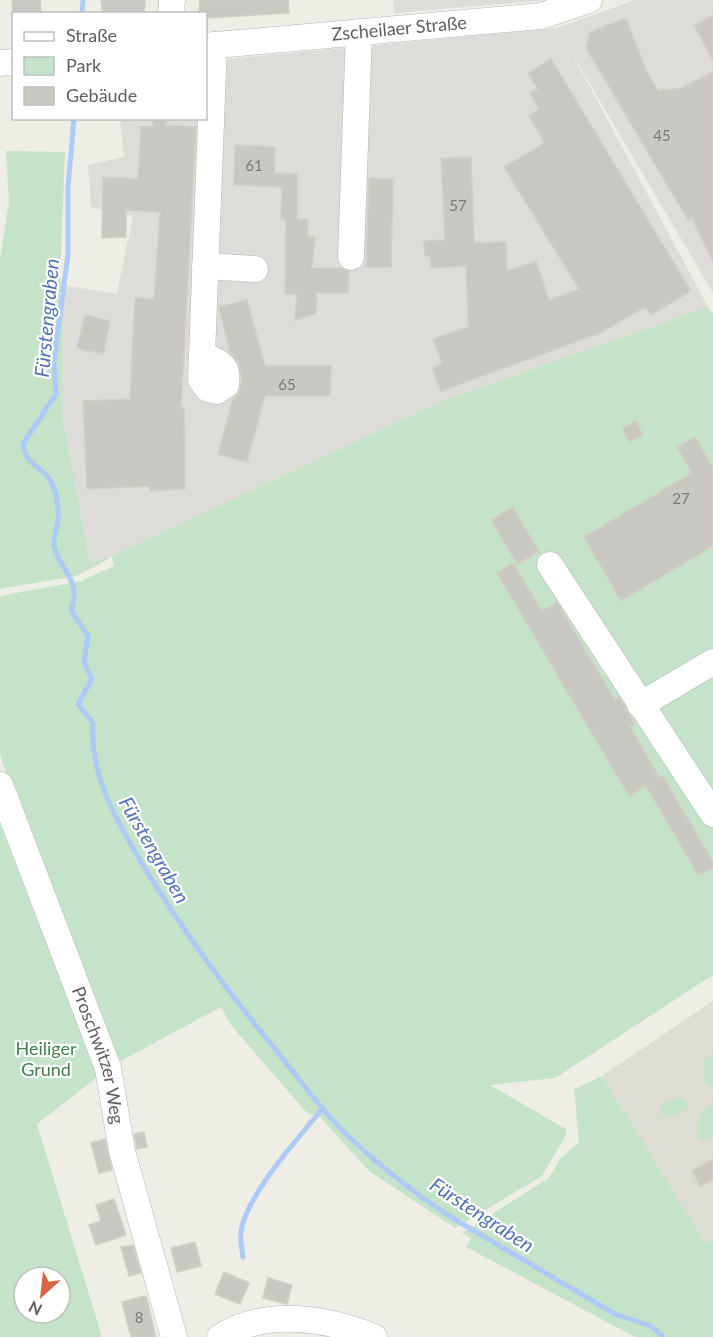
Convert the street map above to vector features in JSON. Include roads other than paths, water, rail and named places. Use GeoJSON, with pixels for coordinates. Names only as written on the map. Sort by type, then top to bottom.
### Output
{"type":"FeatureCollection","features":[{"type":"Feature","properties":{"kind":"street","name":"Zscheilaer Straße"},"geometry":{"type":"LineString","coordinates":[[210,46],[541,16],[589,0]]}},
{"type":"Feature","properties":{"kind":"street"},"geometry":{"type":"LineString","coordinates":[[351,257],[359,32]]}},
{"type":"Feature","properties":{"kind":"street"},"geometry":{"type":"LineString","coordinates":[[202,355],[210,46]]}},
{"type":"Feature","properties":{"kind":"street"},"geometry":{"type":"LineString","coordinates":[[205,266],[255,269]]}},
{"type":"Feature","properties":{"kind":"street"},"geometry":{"type":"LineString","coordinates":[[550,565],[713,814]]}},
{"type":"Feature","properties":{"kind":"street"},"geometry":{"type":"LineString","coordinates":[[640,705],[713,662]]}},
{"type":"Feature","properties":{"kind":"street","name":"Proschwitzer Weg"},"geometry":{"type":"LineString","coordinates":[[0,785],[108,1068],[122,1151],[177,1335]]}},
{"type":"Feature","properties":{"kind":"street"},"geometry":{"type":"LineString","coordinates":[[220,1337],[233,1329],[252,1323],[309,1320],[337,1323],[374,1337]]}},
{"type":"Feature","properties":{"kind":"waterway","name":"Fürstengraben"},"geometry":{"type":"LineString","coordinates":[[82,12],[83,0]]}},
{"type":"Feature","properties":{"kind":"waterway","name":"Fürstengraben"},"geometry":{"type":"LineString","coordinates":[[74,120],[68,188],[68,254],[54,361],[56,394],[23,444],[27,457],[50,480],[56,495],[58,517],[54,545],[72,583],[74,600],[71,610],[88,636],[84,662],[92,679],[78,704],[93,723],[95,757],[110,805],[150,877],[201,953],[311,1095],[349,1137],[398,1179],[449,1216],[615,1314],[651,1326],[663,1337]]}},
{"type":"Feature","properties":{"kind":"waterway"},"geometry":{"type":"LineString","coordinates":[[243,1257],[241,1233],[244,1219],[252,1203],[274,1168],[323,1108]]}},
{"type":"Feature","properties":{"kind":"park label","name":"Heiliger Grund"},"geometry":{"type":"Point","coordinates":[46,1059]}}]}
